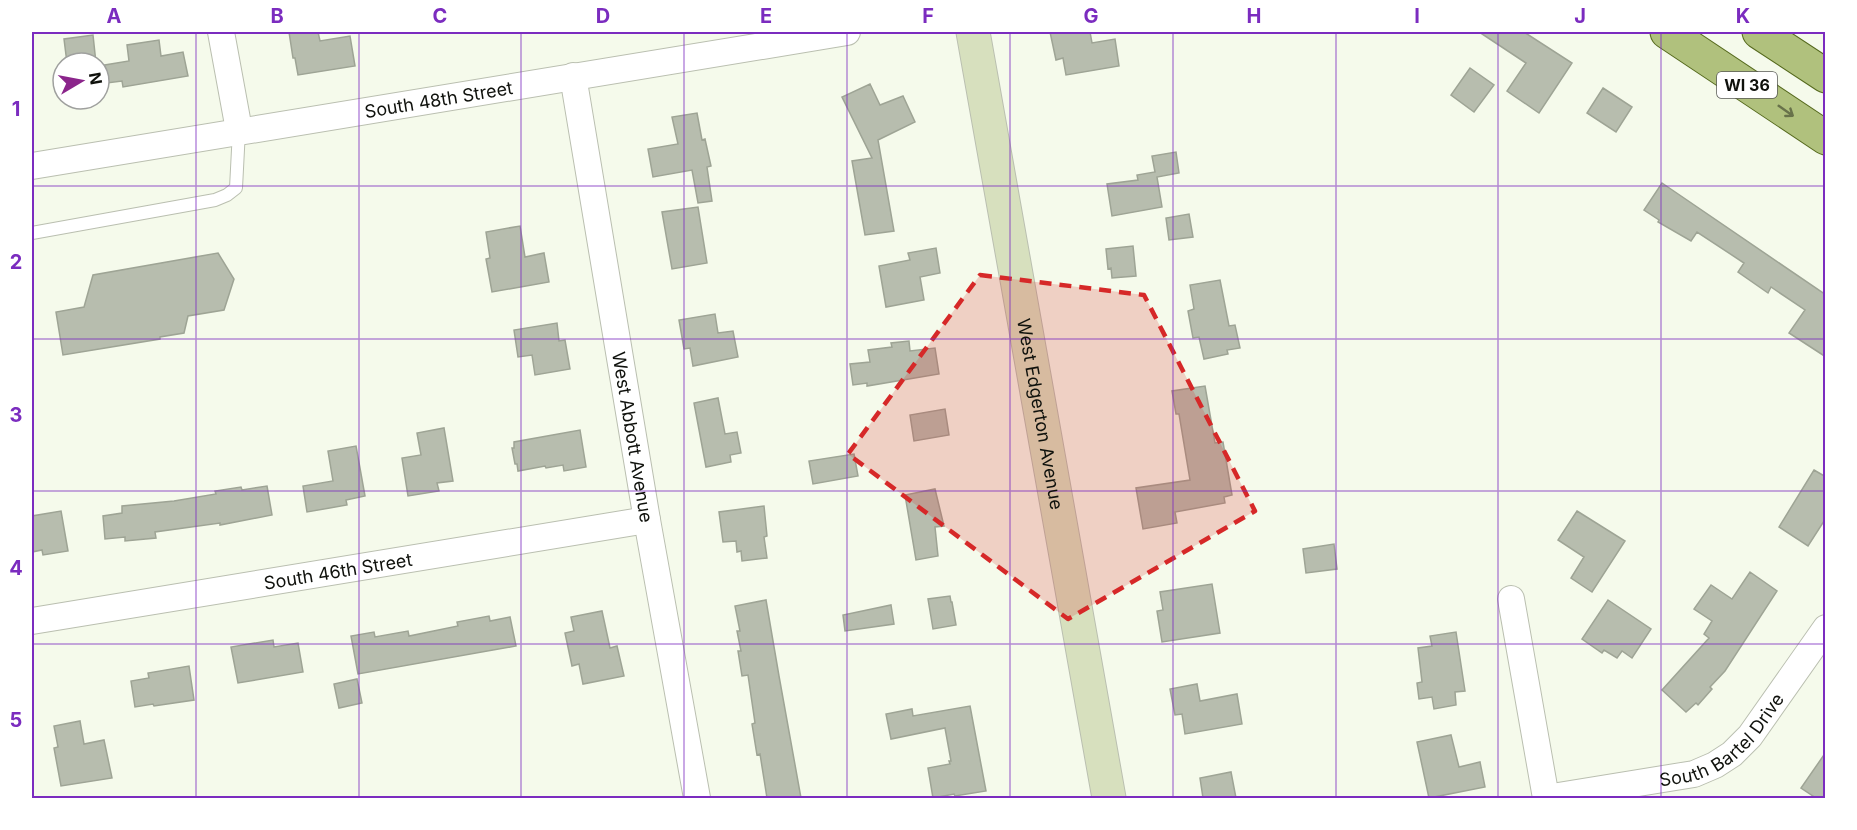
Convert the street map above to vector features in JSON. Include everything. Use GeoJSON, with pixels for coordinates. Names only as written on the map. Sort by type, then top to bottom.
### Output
{"type":"FeatureCollection","features":[{"type":"Feature","properties":{"kind":"main road","name":"WI 36"},"geometry":{"type":"LineString","coordinates":[[1667,32],[1826,138]]}},
{"type":"Feature","properties":{"kind":"main road","name":"WI 36"},"geometry":{"type":"LineString","coordinates":[[1759,32],[1826,76]]}},
{"type":"Feature","properties":{"kind":"street"},"geometry":{"type":"LineString","coordinates":[[221,32],[238,130]]}},
{"type":"Feature","properties":{"kind":"street","name":"South 48th Street"},"geometry":{"type":"LineString","coordinates":[[32,166],[238,130],[847,32]]}},
{"type":"Feature","properties":{"kind":"street","name":"West Edgerton Avenue"},"geometry":{"type":"LineString","coordinates":[[973,32],[1109,798]]}},
{"type":"Feature","properties":{"kind":"street","name":"West Abbott Avenue"},"geometry":{"type":"LineString","coordinates":[[573,76],[646,520],[697,798]]}},
{"type":"Feature","properties":{"kind":"street","name":"South 46th Street"},"geometry":{"type":"LineString","coordinates":[[32,621],[646,520]]}},
{"type":"Feature","properties":{"kind":"street"},"geometry":{"type":"LineString","coordinates":[[1511,599],[1546,798]]}},
{"type":"Feature","properties":{"kind":"street","name":"South Bartel Drive"},"geometry":{"type":"LineString","coordinates":[[1546,798],[1694,774],[1715,765],[1732,754],[1750,736],[1826,628]]}},
{"type":"Feature","properties":{"kind":"lane"},"geometry":{"type":"LineString","coordinates":[[32,233],[215,200],[227,195],[236,188],[238,130]]}},
{"type":"Feature","properties":{"kind":"highlighted area"},"geometry":{"type":"Polygon","coordinates":[[[980,275],[1144,295],[1255,511],[1068,619],[848,454],[980,275]]]}},
{"type":"Feature","properties":{"kind":"building"},"geometry":{"type":"Polygon","coordinates":[[[289,32],[318,32],[320,41],[350,36],[355,66],[298,75],[289,32]]]}},
{"type":"Feature","properties":{"kind":"building"},"geometry":{"type":"Polygon","coordinates":[[[1050,32],[1090,32],[1092,43],[1115,39],[1119,66],[1066,75],[1063,58],[1056,60],[1050,32]]]}},
{"type":"Feature","properties":{"kind":"building"},"geometry":{"type":"Polygon","coordinates":[[[1479,32],[1524,32],[1572,63],[1539,113],[1507,91],[1526,63],[1479,32]]]}},
{"type":"Feature","properties":{"kind":"building"},"geometry":{"type":"Polygon","coordinates":[[[93,35],[95,51],[66,51],[64,39],[93,35]]]}},
{"type":"Feature","properties":{"kind":"building"},"geometry":{"type":"Polygon","coordinates":[[[159,40],[161,56],[183,52],[188,76],[123,87],[122,81],[111,82],[111,64],[129,61],[127,45],[159,40]]]}},
{"type":"Feature","properties":{"kind":"building"},"geometry":{"type":"Polygon","coordinates":[[[1470,68],[1494,85],[1474,112],[1451,95],[1470,68]]]}},
{"type":"Feature","properties":{"kind":"building"},"geometry":{"type":"Polygon","coordinates":[[[870,84],[880,105],[903,96],[915,122],[878,140],[894,231],[865,235],[852,161],[872,158],[842,97],[870,84]]]}},
{"type":"Feature","properties":{"kind":"building"},"geometry":{"type":"Polygon","coordinates":[[[1603,88],[1632,107],[1616,132],[1587,113],[1603,88]]]}},
{"type":"Feature","properties":{"kind":"building"},"geometry":{"type":"Polygon","coordinates":[[[697,113],[702,140],[705,139],[711,166],[707,167],[712,201],[698,203],[692,170],[653,177],[648,149],[678,144],[672,117],[697,113]]]}},
{"type":"Feature","properties":{"kind":"building"},"geometry":{"type":"Polygon","coordinates":[[[1176,152],[1179,173],[1157,177],[1162,207],[1112,216],[1107,184],[1138,180],[1137,175],[1155,172],[1152,156],[1176,152]]]}},
{"type":"Feature","properties":{"kind":"building"},"geometry":{"type":"Polygon","coordinates":[[[1662,183],[1826,295],[1826,357],[1789,333],[1805,310],[1771,287],[1768,293],[1738,272],[1744,263],[1697,232],[1691,241],[1658,222],[1659,220],[1644,210],[1662,183]]]}},
{"type":"Feature","properties":{"kind":"building"},"geometry":{"type":"Polygon","coordinates":[[[698,207],[707,263],[672,269],[662,212],[698,207]]]}},
{"type":"Feature","properties":{"kind":"building"},"geometry":{"type":"Polygon","coordinates":[[[1189,214],[1193,237],[1169,240],[1166,218],[1189,214]]]}},
{"type":"Feature","properties":{"kind":"building"},"geometry":{"type":"Polygon","coordinates":[[[520,226],[525,257],[544,253],[549,282],[492,292],[486,259],[490,258],[486,232],[520,226]]]}},
{"type":"Feature","properties":{"kind":"building"},"geometry":{"type":"Polygon","coordinates":[[[1133,246],[1136,276],[1112,278],[1111,268],[1108,269],[1106,249],[1133,246]]]}},
{"type":"Feature","properties":{"kind":"building"},"geometry":{"type":"Polygon","coordinates":[[[936,248],[940,273],[920,277],[924,300],[886,307],[879,266],[910,260],[908,253],[936,248]]]}},
{"type":"Feature","properties":{"kind":"building"},"geometry":{"type":"Polygon","coordinates":[[[218,253],[234,279],[224,310],[188,316],[184,333],[63,355],[56,312],[84,307],[93,275],[218,253]]]}},
{"type":"Feature","properties":{"kind":"building"},"geometry":{"type":"Polygon","coordinates":[[[1220,280],[1229,326],[1235,325],[1240,348],[1227,350],[1228,354],[1204,359],[1199,337],[1193,338],[1188,311],[1194,309],[1190,285],[1220,280]]]}},
{"type":"Feature","properties":{"kind":"building"},"geometry":{"type":"Polygon","coordinates":[[[715,314],[718,333],[733,331],[738,357],[693,366],[690,348],[684,349],[679,320],[715,314]]]}},
{"type":"Feature","properties":{"kind":"building"},"geometry":{"type":"Polygon","coordinates":[[[557,323],[559,341],[565,340],[570,369],[535,375],[532,355],[518,357],[514,330],[557,323]]]}},
{"type":"Feature","properties":{"kind":"building"},"geometry":{"type":"Polygon","coordinates":[[[909,341],[910,351],[935,348],[939,374],[867,386],[867,383],[853,385],[850,364],[870,362],[868,350],[892,347],[891,343],[909,341]]]}},
{"type":"Feature","properties":{"kind":"building"},"geometry":{"type":"Polygon","coordinates":[[[1205,386],[1215,443],[1223,442],[1232,495],[1224,497],[1225,503],[1175,512],[1177,523],[1143,529],[1136,488],[1190,480],[1179,414],[1176,414],[1172,391],[1205,386]]]}},
{"type":"Feature","properties":{"kind":"building"},"geometry":{"type":"Polygon","coordinates":[[[718,398],[725,434],[737,432],[741,453],[730,455],[731,462],[706,467],[694,403],[718,398]]]}},
{"type":"Feature","properties":{"kind":"building"},"geometry":{"type":"Polygon","coordinates":[[[945,409],[949,435],[914,441],[910,415],[945,409]]]}},
{"type":"Feature","properties":{"kind":"building"},"geometry":{"type":"Polygon","coordinates":[[[444,428],[453,481],[437,483],[439,491],[408,496],[402,458],[421,455],[417,433],[444,428]]]}},
{"type":"Feature","properties":{"kind":"building"},"geometry":{"type":"Polygon","coordinates":[[[580,430],[586,467],[564,471],[563,465],[546,468],[545,466],[518,471],[512,448],[514,448],[514,442],[580,430]]]}},
{"type":"Feature","properties":{"kind":"building"},"geometry":{"type":"Polygon","coordinates":[[[356,446],[365,496],[346,500],[347,505],[307,512],[303,486],[333,481],[328,451],[356,446]]]}},
{"type":"Feature","properties":{"kind":"building"},"geometry":{"type":"Polygon","coordinates":[[[854,454],[858,476],[813,484],[809,461],[854,454]]]}},
{"type":"Feature","properties":{"kind":"building"},"geometry":{"type":"Polygon","coordinates":[[[1814,470],[1826,477],[1826,518],[1808,546],[1779,527],[1814,470]]]}},
{"type":"Feature","properties":{"kind":"building"},"geometry":{"type":"Polygon","coordinates":[[[267,486],[272,515],[220,525],[220,523],[155,532],[156,538],[125,541],[125,537],[105,539],[103,516],[122,513],[122,506],[174,501],[241,487],[242,490],[267,486]]]}},
{"type":"Feature","properties":{"kind":"building"},"geometry":{"type":"Polygon","coordinates":[[[935,489],[944,526],[935,527],[938,556],[916,560],[905,495],[935,489]]]}},
{"type":"Feature","properties":{"kind":"building"},"geometry":{"type":"Polygon","coordinates":[[[764,506],[767,558],[742,561],[741,551],[737,552],[736,541],[723,542],[719,512],[764,506]]]}},
{"type":"Feature","properties":{"kind":"building"},"geometry":{"type":"Polygon","coordinates":[[[61,511],[68,551],[43,555],[42,550],[32,552],[32,516],[61,511]]]}},
{"type":"Feature","properties":{"kind":"building"},"geometry":{"type":"Polygon","coordinates":[[[1577,511],[1625,541],[1592,592],[1571,578],[1584,557],[1558,540],[1577,511]]]}},
{"type":"Feature","properties":{"kind":"building"},"geometry":{"type":"Polygon","coordinates":[[[1334,544],[1337,569],[1306,573],[1303,549],[1334,544]]]}},
{"type":"Feature","properties":{"kind":"building"},"geometry":{"type":"Polygon","coordinates":[[[1750,572],[1777,591],[1725,671],[1710,687],[1712,689],[1698,705],[1696,703],[1686,712],[1662,690],[1709,638],[1704,634],[1712,621],[1694,609],[1711,585],[1732,599],[1750,572]]]}},
{"type":"Feature","properties":{"kind":"building"},"geometry":{"type":"Polygon","coordinates":[[[1212,584],[1220,633],[1162,642],[1157,611],[1163,610],[1160,592],[1212,584]]]}},
{"type":"Feature","properties":{"kind":"building"},"geometry":{"type":"Polygon","coordinates":[[[950,596],[956,625],[933,629],[928,599],[950,596]]]}},
{"type":"Feature","properties":{"kind":"building"},"geometry":{"type":"Polygon","coordinates":[[[766,600],[801,798],[767,798],[760,754],[757,755],[752,724],[755,723],[748,675],[742,676],[737,631],[740,631],[735,606],[766,600]]]}},
{"type":"Feature","properties":{"kind":"building"},"geometry":{"type":"Polygon","coordinates":[[[1608,600],[1651,629],[1632,658],[1622,651],[1617,658],[1604,650],[1602,653],[1582,639],[1608,600]]]}},
{"type":"Feature","properties":{"kind":"building"},"geometry":{"type":"Polygon","coordinates":[[[891,605],[894,624],[845,631],[843,615],[891,605]]]}},
{"type":"Feature","properties":{"kind":"building"},"geometry":{"type":"Polygon","coordinates":[[[602,611],[610,648],[617,646],[624,676],[583,684],[579,664],[572,666],[565,633],[574,631],[571,617],[602,611]]]}},
{"type":"Feature","properties":{"kind":"building"},"geometry":{"type":"Polygon","coordinates":[[[489,616],[490,621],[510,617],[516,646],[358,674],[351,636],[374,632],[375,637],[408,631],[409,636],[458,626],[457,622],[489,616]]]}},
{"type":"Feature","properties":{"kind":"building"},"geometry":{"type":"Polygon","coordinates":[[[1456,632],[1465,691],[1455,692],[1456,705],[1434,709],[1432,697],[1419,699],[1417,683],[1422,682],[1418,648],[1432,646],[1430,636],[1456,632]]]}},
{"type":"Feature","properties":{"kind":"building"},"geometry":{"type":"Polygon","coordinates":[[[273,640],[274,647],[298,643],[303,672],[238,683],[231,647],[273,640]]]}},
{"type":"Feature","properties":{"kind":"building"},"geometry":{"type":"Polygon","coordinates":[[[189,666],[194,700],[135,707],[131,681],[149,678],[148,673],[189,666]]]}},
{"type":"Feature","properties":{"kind":"building"},"geometry":{"type":"Polygon","coordinates":[[[357,679],[362,703],[339,708],[334,684],[357,679]]]}},
{"type":"Feature","properties":{"kind":"building"},"geometry":{"type":"Polygon","coordinates":[[[1197,684],[1200,701],[1237,694],[1242,724],[1185,734],[1182,714],[1175,715],[1170,689],[1197,684]]]}},
{"type":"Feature","properties":{"kind":"building"},"geometry":{"type":"Polygon","coordinates":[[[970,706],[986,791],[933,798],[928,768],[950,764],[949,761],[951,761],[945,728],[891,739],[886,714],[912,709],[913,716],[970,706]]]}},
{"type":"Feature","properties":{"kind":"building"},"geometry":{"type":"Polygon","coordinates":[[[80,721],[84,744],[104,740],[112,778],[61,786],[54,748],[58,747],[54,726],[80,721]]]}},
{"type":"Feature","properties":{"kind":"building"},"geometry":{"type":"Polygon","coordinates":[[[1451,735],[1459,767],[1480,762],[1485,787],[1429,798],[1417,742],[1451,735]]]}},
{"type":"Feature","properties":{"kind":"building"},"geometry":{"type":"Polygon","coordinates":[[[1826,752],[1826,798],[1816,798],[1801,788],[1826,752]]]}},
{"type":"Feature","properties":{"kind":"building"},"geometry":{"type":"Polygon","coordinates":[[[1231,772],[1236,798],[1203,798],[1200,778],[1231,772]]]}}]}
